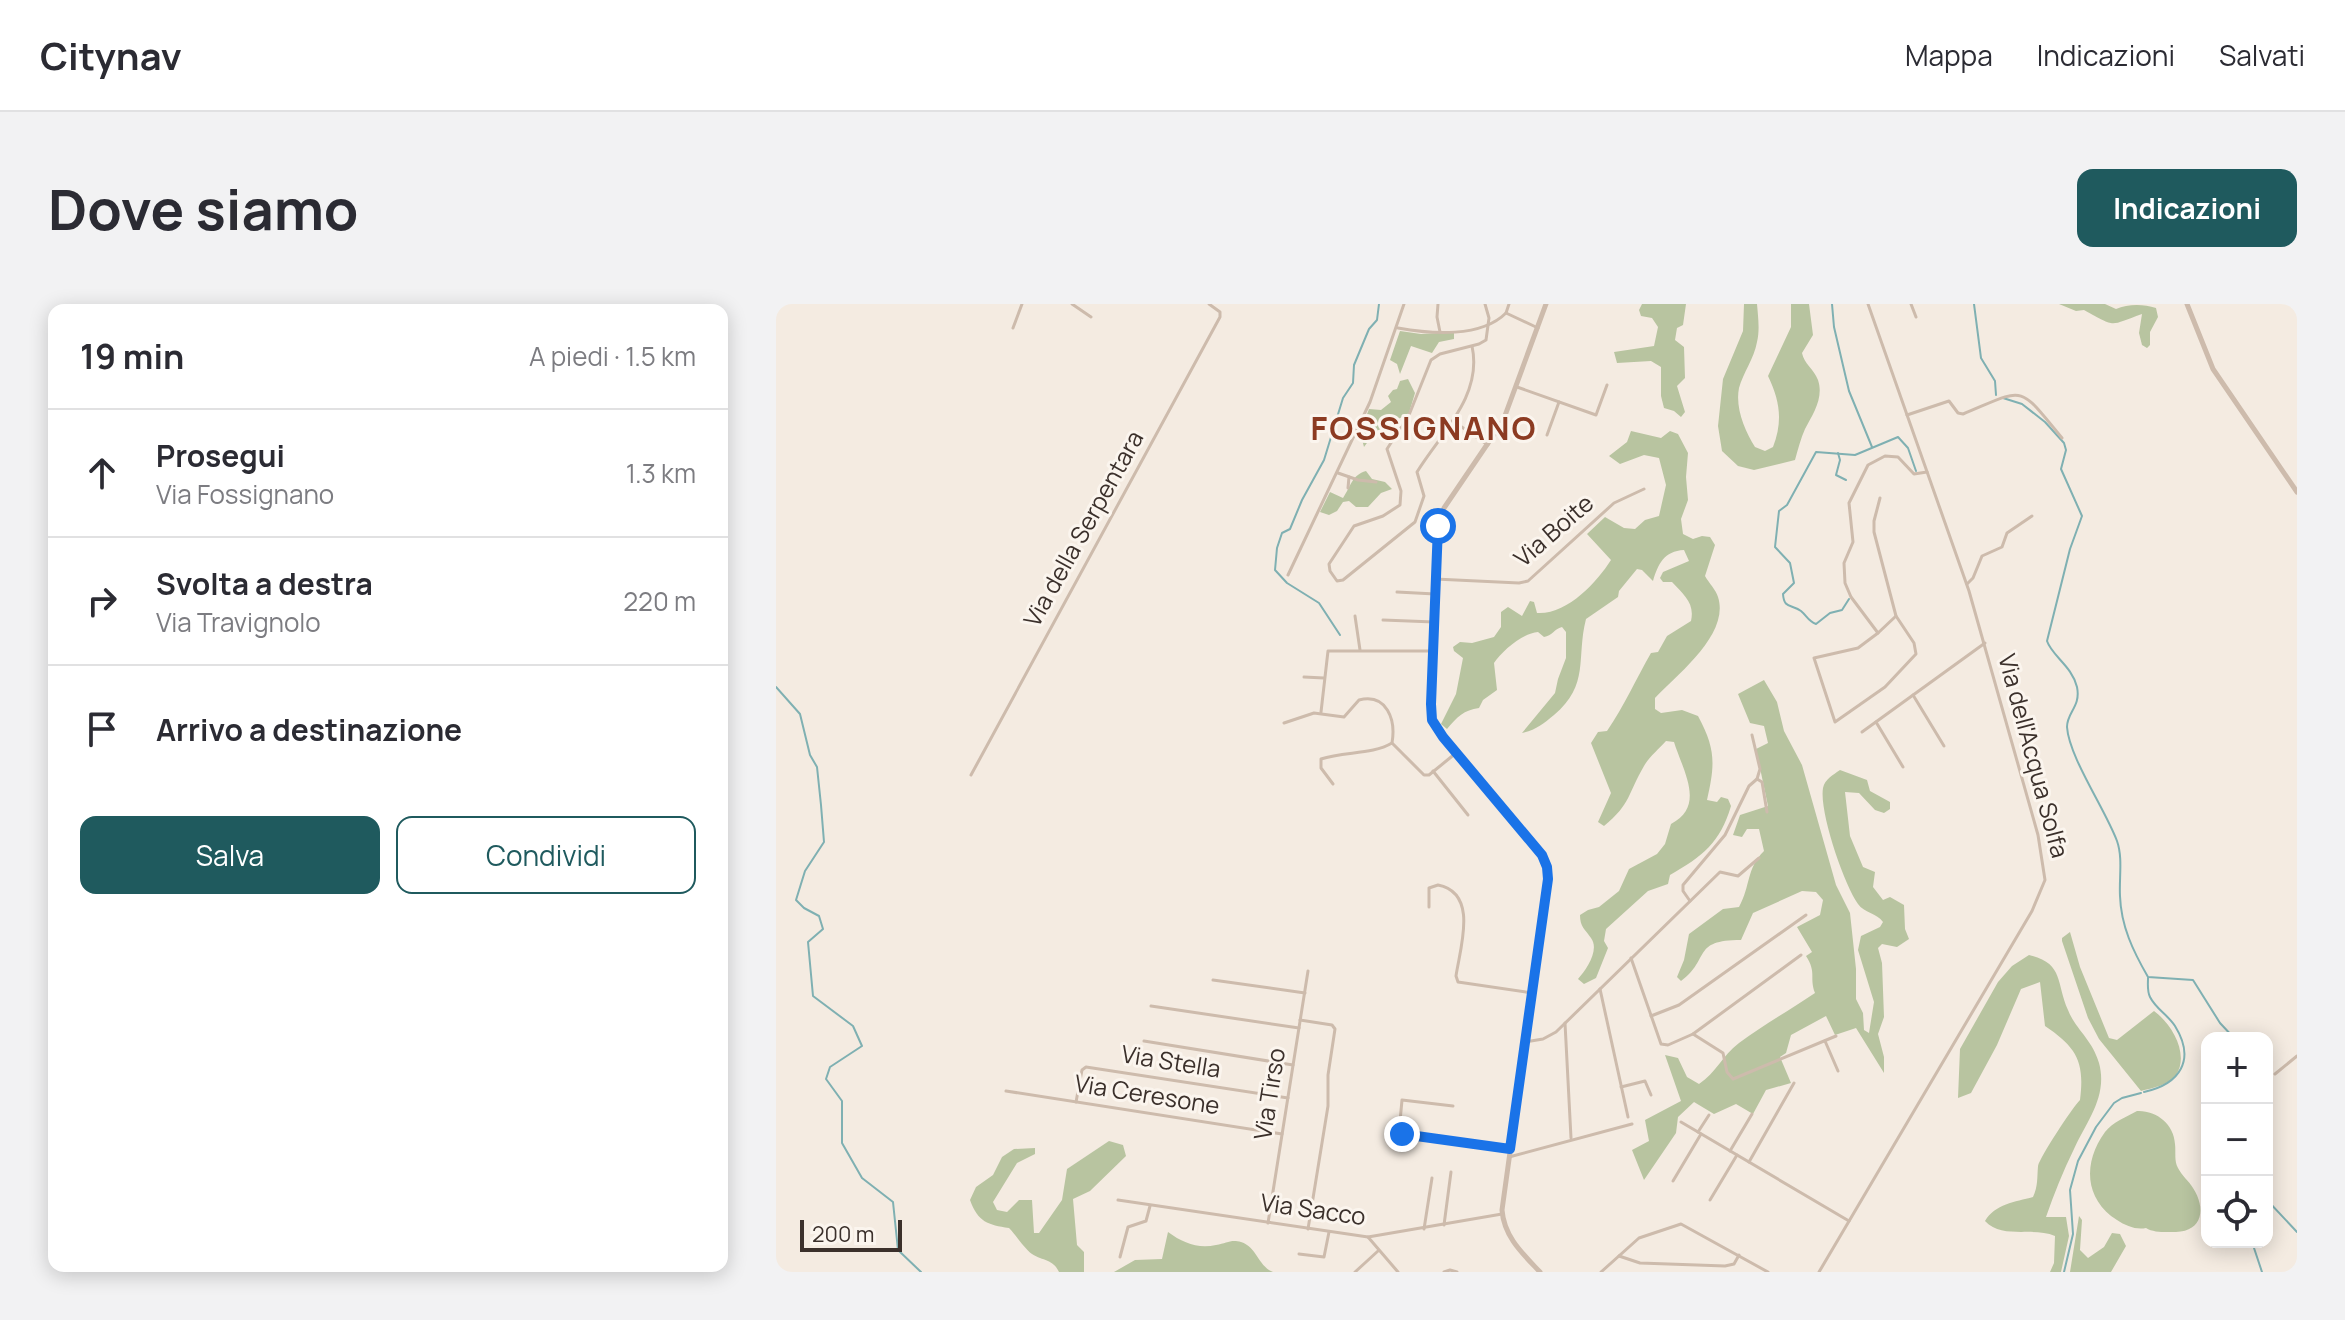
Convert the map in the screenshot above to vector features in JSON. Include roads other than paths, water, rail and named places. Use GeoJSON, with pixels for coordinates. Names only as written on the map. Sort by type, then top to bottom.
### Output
{"type":"FeatureCollection","features":[{"type":"Feature","properties":{"kind":"street"},"geometry":{"type":"LineString","coordinates":[[1013,328],[1022,304]]}},
{"type":"Feature","properties":{"kind":"street"},"geometry":{"type":"LineString","coordinates":[[1072,304],[1091,317]]}},
{"type":"Feature","properties":{"kind":"street","name":"Via della Serpentara"},"geometry":{"type":"LineString","coordinates":[[971,775],[1220,317],[1220,312],[1209,304]]}},
{"type":"Feature","properties":{"kind":"street"},"geometry":{"type":"LineString","coordinates":[[1288,575],[1370,402],[1404,304]]}},
{"type":"Feature","properties":{"kind":"street"},"geometry":{"type":"LineString","coordinates":[[1438,304],[1440,332]]}},
{"type":"Feature","properties":{"kind":"street"},"geometry":{"type":"LineString","coordinates":[[1472,346],[1475,374],[1462,407],[1417,472],[1424,496],[1415,522],[1343,580],[1337,581],[1329,564],[1353,527],[1383,516],[1400,505],[1401,491],[1387,448],[1409,415],[1428,364],[1440,354],[1486,340],[1489,327],[1485,304]]}},
{"type":"Feature","properties":{"kind":"street"},"geometry":{"type":"LineString","coordinates":[[1397,328],[1440,332],[1489,327],[1506,313],[1509,304]]}},
{"type":"Feature","properties":{"kind":"street"},"geometry":{"type":"LineString","coordinates":[[1540,1272],[1510,1238],[1502,1214],[1548,879],[1546,863],[1438,731],[1431,715],[1437,533],[1442,512],[1503,421],[1546,304]]}},
{"type":"Feature","properties":{"kind":"street","name":"Via dell'Acqua Solfa"},"geometry":{"type":"LineString","coordinates":[[1819,1272],[2045,884],[2040,842],[1967,584],[1868,304]]}},
{"type":"Feature","properties":{"kind":"street"},"geometry":{"type":"LineString","coordinates":[[1911,304],[1916,317]]}},
{"type":"Feature","properties":{"kind":"street"},"geometry":{"type":"LineString","coordinates":[[2187,304],[2213,369],[2297,492]]}},
{"type":"Feature","properties":{"kind":"street"},"geometry":{"type":"LineString","coordinates":[[1506,313],[1538,328]]}},
{"type":"Feature","properties":{"kind":"street"},"geometry":{"type":"LineString","coordinates":[[1517,387],[1596,415],[1607,385]]}},
{"type":"Feature","properties":{"kind":"street"},"geometry":{"type":"LineString","coordinates":[[1907,415],[1948,401],[1963,414],[1995,399],[2015,394],[2031,400],[2062,438]]}},
{"type":"Feature","properties":{"kind":"street"},"geometry":{"type":"LineString","coordinates":[[1547,435],[1559,402]]}},
{"type":"Feature","properties":{"kind":"street"},"geometry":{"type":"LineString","coordinates":[[1453,421],[1488,445]]}},
{"type":"Feature","properties":{"kind":"street"},"geometry":{"type":"LineString","coordinates":[[1878,633],[1851,597],[1845,583],[1844,563],[1853,542],[1850,499],[1866,468],[1885,456],[1899,458],[1913,474],[1927,472]]}},
{"type":"Feature","properties":{"kind":"street"},"geometry":{"type":"LineString","coordinates":[[1338,473],[1376,482]]}},
{"type":"Feature","properties":{"kind":"street"},"geometry":{"type":"LineString","coordinates":[[1348,488],[1349,477]]}},
{"type":"Feature","properties":{"kind":"street","name":"Via Boite"},"geometry":{"type":"LineString","coordinates":[[1435,579],[1528,581],[1614,503],[1644,489]]}},
{"type":"Feature","properties":{"kind":"street"},"geometry":{"type":"LineString","coordinates":[[1880,498],[1873,527],[1896,616],[1915,647],[1915,656],[1887,685],[1835,722],[1814,658],[1858,648],[1896,616]]}},
{"type":"Feature","properties":{"kind":"street"},"geometry":{"type":"LineString","coordinates":[[1967,584],[1973,578],[1982,556],[2003,546],[2007,533],[2032,516]]}},
{"type":"Feature","properties":{"kind":"street"},"geometry":{"type":"LineString","coordinates":[[1397,592],[1435,594]]}},
{"type":"Feature","properties":{"kind":"street"},"geometry":{"type":"LineString","coordinates":[[1355,616],[1360,650]]}},
{"type":"Feature","properties":{"kind":"street"},"geometry":{"type":"LineString","coordinates":[[1383,620],[1434,622]]}},
{"type":"Feature","properties":{"kind":"street"},"geometry":{"type":"LineString","coordinates":[[1862,732],[1985,643]]}},
{"type":"Feature","properties":{"kind":"street"},"geometry":{"type":"LineString","coordinates":[[1321,712],[1328,651],[1433,651]]}},
{"type":"Feature","properties":{"kind":"street"},"geometry":{"type":"LineString","coordinates":[[1304,677],[1324,678]]}},
{"type":"Feature","properties":{"kind":"street"},"geometry":{"type":"LineString","coordinates":[[1913,695],[1944,746]]}},
{"type":"Feature","properties":{"kind":"street"},"geometry":{"type":"LineString","coordinates":[[1284,723],[1321,712],[1344,717],[1359,700],[1378,700],[1389,713],[1393,727],[1392,743],[1424,775],[1456,753]]}},
{"type":"Feature","properties":{"kind":"street"},"geometry":{"type":"LineString","coordinates":[[1876,722],[1903,767]]}},
{"type":"Feature","properties":{"kind":"street"},"geometry":{"type":"LineString","coordinates":[[1690,901],[1683,891],[1683,885],[1725,835],[1749,786],[1757,779],[1760,769],[1752,735]]}},
{"type":"Feature","properties":{"kind":"street"},"geometry":{"type":"LineString","coordinates":[[1333,784],[1320,767],[1322,758],[1381,748],[1392,743]]}},
{"type":"Feature","properties":{"kind":"street"},"geometry":{"type":"LineString","coordinates":[[1433,771],[1468,815]]}},
{"type":"Feature","properties":{"kind":"street"},"geometry":{"type":"LineString","coordinates":[[1757,779],[1762,782],[1767,812]]}},
{"type":"Feature","properties":{"kind":"street"},"geometry":{"type":"LineString","coordinates":[[1525,1042],[1549,1037],[1720,872],[1738,876],[1759,858]]}},
{"type":"Feature","properties":{"kind":"street"},"geometry":{"type":"LineString","coordinates":[[1429,907],[1429,888],[1435,885],[1450,889],[1463,906],[1458,982],[1532,993]]}},
{"type":"Feature","properties":{"kind":"street"},"geometry":{"type":"LineString","coordinates":[[1651,1016],[1679,1005],[1806,915]]}},
{"type":"Feature","properties":{"kind":"street"},"geometry":{"type":"LineString","coordinates":[[1631,958],[1662,1045],[1693,1034],[1801,955]]}},
{"type":"Feature","properties":{"kind":"street","name":"Via Tirso"},"geometry":{"type":"LineString","coordinates":[[1268,1223],[1308,971]]}},
{"type":"Feature","properties":{"kind":"street"},"geometry":{"type":"LineString","coordinates":[[1213,980],[1305,993]]}},
{"type":"Feature","properties":{"kind":"street"},"geometry":{"type":"LineString","coordinates":[[1600,989],[1628,1117]]}},
{"type":"Feature","properties":{"kind":"street"},"geometry":{"type":"LineString","coordinates":[[1151,1006],[1299,1028]]}},
{"type":"Feature","properties":{"kind":"street"},"geometry":{"type":"LineString","coordinates":[[1300,1020],[1335,1028],[1328,1078],[1329,1104],[1308,1229]]}},
{"type":"Feature","properties":{"kind":"street"},"geometry":{"type":"LineString","coordinates":[[1565,1023],[1571,1138]]}},
{"type":"Feature","properties":{"kind":"street"},"geometry":{"type":"LineString","coordinates":[[1693,1034],[1723,1053],[1727,1072],[1734,1079],[1836,1036]]}},
{"type":"Feature","properties":{"kind":"street"},"geometry":{"type":"LineString","coordinates":[[1144,1041],[1293,1065]]}},
{"type":"Feature","properties":{"kind":"street"},"geometry":{"type":"LineString","coordinates":[[1825,1041],[1838,1071]]}},
{"type":"Feature","properties":{"kind":"street"},"geometry":{"type":"LineString","coordinates":[[2275,1074],[2297,1056]]}},
{"type":"Feature","properties":{"kind":"street","name":"Via Stella"},"geometry":{"type":"LineString","coordinates":[[1076,1102],[1082,1070],[1086,1067],[1288,1098]]}},
{"type":"Feature","properties":{"kind":"street"},"geometry":{"type":"LineString","coordinates":[[1621,1087],[1646,1081],[1651,1095]]}},
{"type":"Feature","properties":{"kind":"street"},"geometry":{"type":"LineString","coordinates":[[1749,1162],[1794,1083]]}},
{"type":"Feature","properties":{"kind":"street","name":"Via Ceresone"},"geometry":{"type":"LineString","coordinates":[[1006,1091],[1282,1134]]}},
{"type":"Feature","properties":{"kind":"street"},"geometry":{"type":"LineString","coordinates":[[1453,1106],[1403,1099],[1399,1132],[1510,1153],[1632,1124]]}},
{"type":"Feature","properties":{"kind":"street"},"geometry":{"type":"LineString","coordinates":[[1730,1151],[1752,1114]]}},
{"type":"Feature","properties":{"kind":"street"},"geometry":{"type":"LineString","coordinates":[[1673,1181],[1709,1115]]}},
{"type":"Feature","properties":{"kind":"street"},"geometry":{"type":"LineString","coordinates":[[1681,1122],[1849,1221]]}},
{"type":"Feature","properties":{"kind":"street"},"geometry":{"type":"LineString","coordinates":[[1710,1200],[1737,1155]]}},
{"type":"Feature","properties":{"kind":"street"},"geometry":{"type":"LineString","coordinates":[[1444,1225],[1451,1172]]}},
{"type":"Feature","properties":{"kind":"street"},"geometry":{"type":"LineString","coordinates":[[1424,1229],[1432,1178]]}},
{"type":"Feature","properties":{"kind":"street","name":"Via Sacco"},"geometry":{"type":"LineString","coordinates":[[1118,1200],[1368,1237],[1502,1214]]}},
{"type":"Feature","properties":{"kind":"street"},"geometry":{"type":"LineString","coordinates":[[1120,1257],[1128,1227],[1146,1221],[1150,1206]]}},
{"type":"Feature","properties":{"kind":"street"},"geometry":{"type":"LineString","coordinates":[[1601,1272],[1641,1237],[1678,1224],[1686,1225],[1768,1272]]}},
{"type":"Feature","properties":{"kind":"street"},"geometry":{"type":"LineString","coordinates":[[1299,1254],[1323,1257],[1329,1232]]}},
{"type":"Feature","properties":{"kind":"street"},"geometry":{"type":"LineString","coordinates":[[1368,1237],[1398,1272]]}},
{"type":"Feature","properties":{"kind":"street"},"geometry":{"type":"LineString","coordinates":[[1355,1272],[1378,1251]]}},
{"type":"Feature","properties":{"kind":"street"},"geometry":{"type":"LineString","coordinates":[[1619,1256],[1640,1263],[1727,1266],[1735,1263],[1739,1255]]}},
{"type":"Feature","properties":{"kind":"street"},"geometry":{"type":"LineString","coordinates":[[1444,1272],[1457,1272]]}},
{"type":"Feature","properties":{"kind":"waterway"},"geometry":{"type":"LineString","coordinates":[[1340,635],[1319,603],[1287,583],[1275,570],[1277,548],[1282,533],[1290,529],[1324,460],[1343,398],[1353,383],[1354,365],[1369,329],[1377,320],[1379,304]]}},
{"type":"Feature","properties":{"kind":"waterway"},"geometry":{"type":"LineString","coordinates":[[1832,304],[1834,327],[1849,391],[1872,447]]}},
{"type":"Feature","properties":{"kind":"waterway"},"geometry":{"type":"LineString","coordinates":[[1974,304],[1981,358],[1995,381],[1996,395]]}},
{"type":"Feature","properties":{"kind":"waterway"},"geometry":{"type":"LineString","coordinates":[[2003,398],[2022,404],[2045,422],[2064,443],[2066,450],[2061,469],[2082,516],[2070,549],[2047,641],[2071,673],[2077,687],[2077,700],[2067,727],[2069,739],[2117,841],[2121,907],[2129,938],[2148,977],[2193,980],[2228,1032]]}},
{"type":"Feature","properties":{"kind":"waterway"},"geometry":{"type":"LineString","coordinates":[[1849,599],[1842,610],[1830,613],[1816,624],[1801,611],[1786,604],[1783,594],[1794,583],[1790,563],[1775,547],[1779,511],[1787,505],[1816,452],[1855,455],[1898,437],[1908,448],[1916,471]]}},
{"type":"Feature","properties":{"kind":"waterway"},"geometry":{"type":"LineString","coordinates":[[1838,453],[1840,460],[1836,475],[1846,480]]}},
{"type":"Feature","properties":{"kind":"waterway"},"geometry":{"type":"LineString","coordinates":[[776,687],[800,714],[810,755],[817,767],[824,842],[805,871],[796,900],[819,916],[823,929],[808,942],[813,996],[853,1026],[862,1046],[830,1067],[826,1079],[842,1101],[842,1143],[862,1178],[893,1202],[898,1250],[921,1272]]}},
{"type":"Feature","properties":{"kind":"waterway"},"geometry":{"type":"LineString","coordinates":[[2144,1092],[2175,1077],[2184,1060],[2181,1038],[2172,1022],[2150,997],[2148,978]]}},
{"type":"Feature","properties":{"kind":"waterway"},"geometry":{"type":"LineString","coordinates":[[2064,1272],[2073,1234],[2070,1190],[2078,1161],[2096,1127],[2114,1103],[2141,1093]]}},
{"type":"Feature","properties":{"kind":"waterway"},"geometry":{"type":"LineString","coordinates":[[2273,1206],[2297,1232]]}},
{"type":"Feature","properties":{"kind":"waterway"},"geometry":{"type":"LineString","coordinates":[[2254,1248],[2262,1272]]}},
{"type":"Feature","properties":{"kind":"district","name":"FOSSIGNANO"},"geometry":{"type":"Point","coordinates":[1424,429]}}]}
